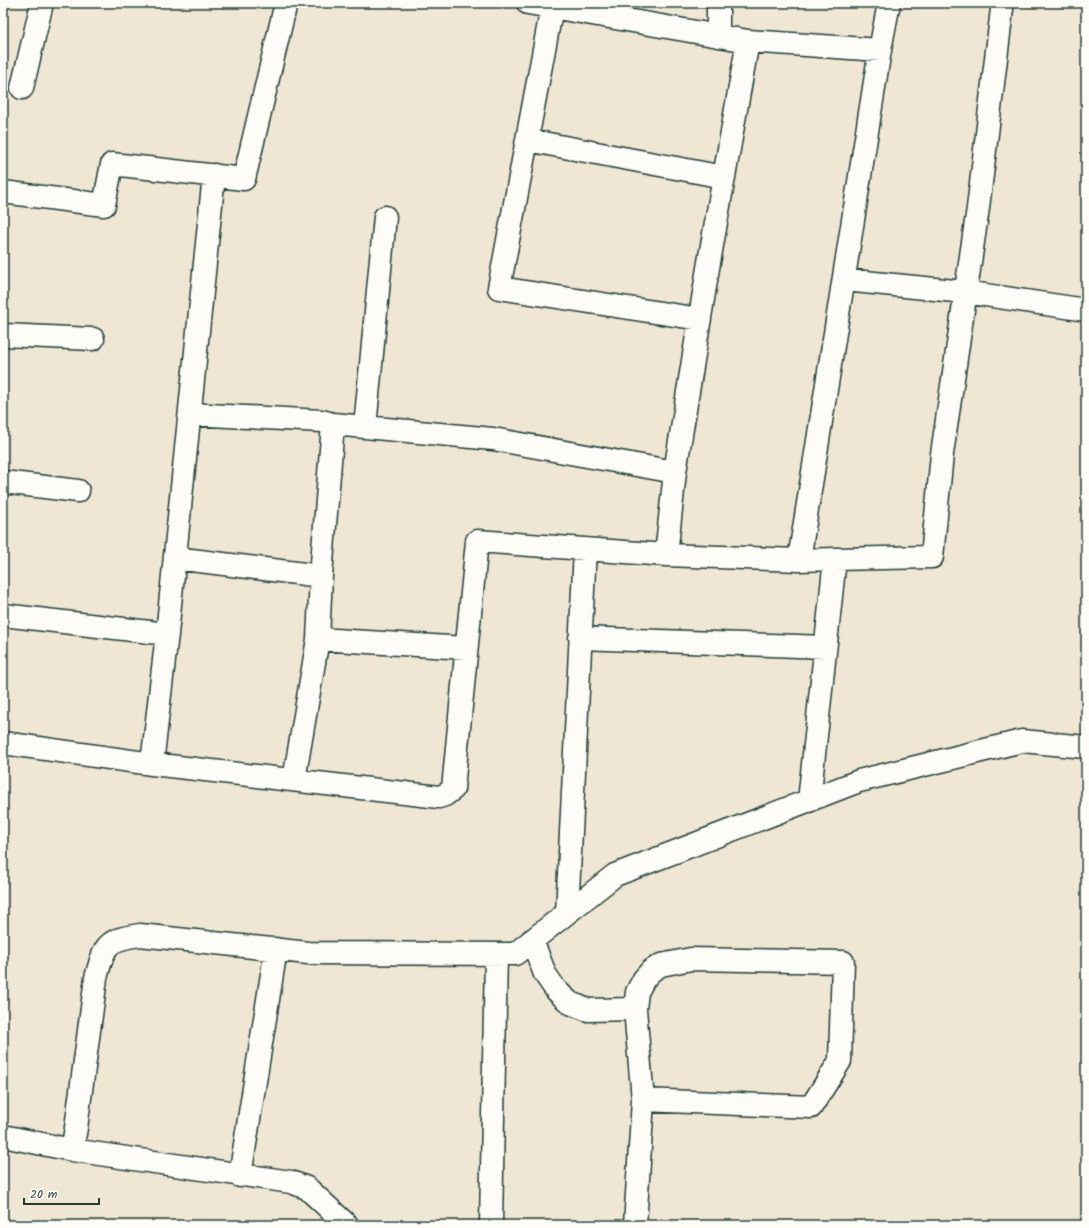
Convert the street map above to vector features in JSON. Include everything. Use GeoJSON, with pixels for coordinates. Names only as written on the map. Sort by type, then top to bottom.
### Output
{"type":"FeatureCollection","features":[{"type":"Feature","properties":{"kind":"street"},"geometry":{"type":"LineString","coordinates":[[22,88],[42,3]]}},
{"type":"Feature","properties":{"kind":"street"},"geometry":{"type":"LineString","coordinates":[[3,192],[104,205],[112,164],[244,179],[286,3]]}},
{"type":"Feature","properties":{"kind":"street"},"geometry":{"type":"LineString","coordinates":[[528,3],[748,41],[880,50]]}},
{"type":"Feature","properties":{"kind":"street"},"geometry":{"type":"LineString","coordinates":[[718,3],[718,36]]}},
{"type":"Feature","properties":{"kind":"street"},"geometry":{"type":"LineString","coordinates":[[799,560],[880,50],[889,3]]}},
{"type":"Feature","properties":{"kind":"street"},"geometry":{"type":"LineString","coordinates":[[3,743],[152,764],[439,796],[450,793],[453,789],[477,541],[666,555],[799,560],[932,557],[942,454],[978,208],[1000,5]]}},
{"type":"Feature","properties":{"kind":"street"},"geometry":{"type":"LineString","coordinates":[[552,7],[499,288],[700,319]]}},
{"type":"Feature","properties":{"kind":"street"},"geometry":{"type":"LineString","coordinates":[[666,555],[675,472],[748,41]]}},
{"type":"Feature","properties":{"kind":"street"},"geometry":{"type":"LineString","coordinates":[[527,140],[724,176]]}},
{"type":"Feature","properties":{"kind":"street"},"geometry":{"type":"LineString","coordinates":[[152,764],[175,558],[214,175]]}},
{"type":"Feature","properties":{"kind":"street"},"geometry":{"type":"LineString","coordinates":[[365,427],[385,217]]}},
{"type":"Feature","properties":{"kind":"street"},"geometry":{"type":"LineString","coordinates":[[844,280],[966,292],[1086,310]]}},
{"type":"Feature","properties":{"kind":"street"},"geometry":{"type":"LineString","coordinates":[[3,335],[93,339]]}},
{"type":"Feature","properties":{"kind":"street"},"geometry":{"type":"LineString","coordinates":[[190,414],[322,422],[493,439],[675,472]]}},
{"type":"Feature","properties":{"kind":"street"},"geometry":{"type":"LineString","coordinates":[[294,780],[318,639],[321,576],[333,424]]}},
{"type":"Feature","properties":{"kind":"street"},"geometry":{"type":"LineString","coordinates":[[3,482],[78,491]]}},
{"type":"Feature","properties":{"kind":"street"},"geometry":{"type":"LineString","coordinates":[[567,913],[585,549]]}},
{"type":"Feature","properties":{"kind":"street"},"geometry":{"type":"LineString","coordinates":[[175,558],[321,576]]}},
{"type":"Feature","properties":{"kind":"street"},"geometry":{"type":"LineString","coordinates":[[809,801],[835,558]]}},
{"type":"Feature","properties":{"kind":"street"},"geometry":{"type":"LineString","coordinates":[[3,615],[167,634]]}},
{"type":"Feature","properties":{"kind":"street"},"geometry":{"type":"LineString","coordinates":[[580,638],[825,647]]}},
{"type":"Feature","properties":{"kind":"street"},"geometry":{"type":"LineString","coordinates":[[318,639],[466,648]]}},
{"type":"Feature","properties":{"kind":"street"},"geometry":{"type":"LineString","coordinates":[[72,1150],[96,978],[102,954],[109,944],[120,938],[140,935],[308,953],[515,954],[615,875],[859,781],[1022,741],[1086,747]]}},
{"type":"Feature","properties":{"kind":"street"},"geometry":{"type":"LineString","coordinates":[[532,940],[545,974],[556,990],[570,1003],[588,1010],[635,1009]]}},
{"type":"Feature","properties":{"kind":"street"},"geometry":{"type":"LineString","coordinates":[[240,1176],[276,949]]}},
{"type":"Feature","properties":{"kind":"street"},"geometry":{"type":"LineString","coordinates":[[491,1225],[496,954]]}},
{"type":"Feature","properties":{"kind":"street"},"geometry":{"type":"LineString","coordinates":[[635,1225],[643,1100],[635,1009],[637,992],[644,980],[652,971],[661,965],[691,959],[843,962],[840,1061],[811,1107],[643,1100]]}},
{"type":"Feature","properties":{"kind":"street"},"geometry":{"type":"LineString","coordinates":[[3,1136],[72,1150],[240,1176],[291,1182],[307,1188],[347,1225]]}}]}
